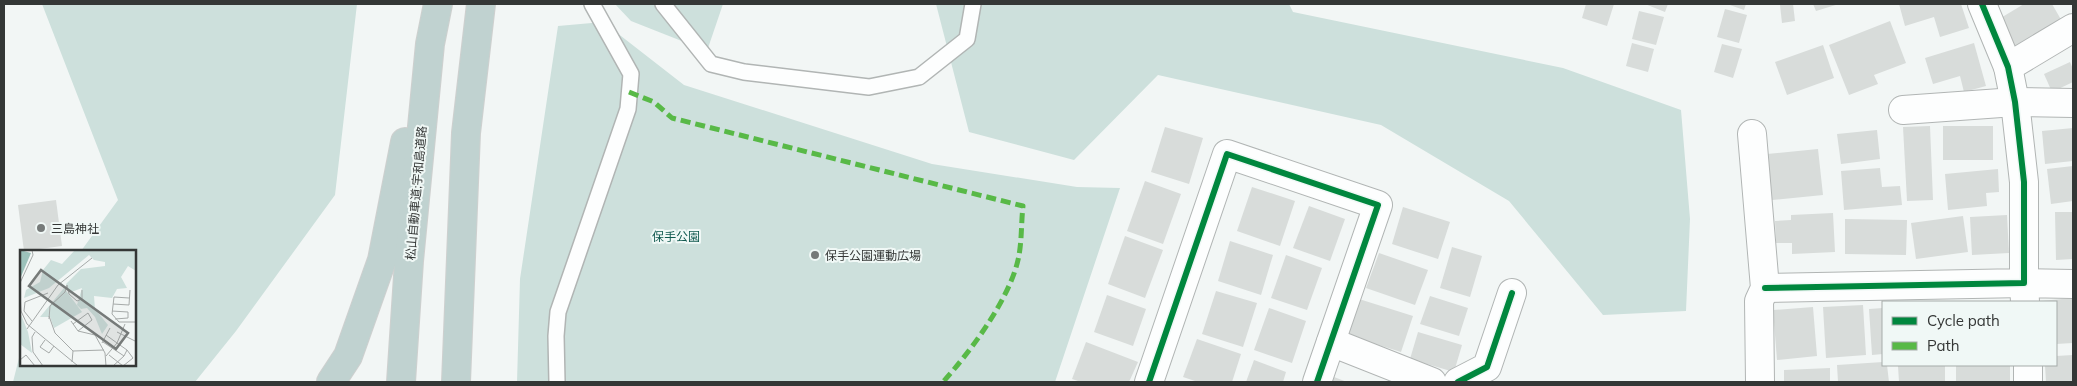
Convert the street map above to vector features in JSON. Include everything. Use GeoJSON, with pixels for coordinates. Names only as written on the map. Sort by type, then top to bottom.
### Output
{"type":"FeatureCollection","features":[{"type":"Feature","properties":{"kind":"highway","name":"松山自動車道;宇和島道路"},"geometry":{"type":"LineString","coordinates":[[401,382],[409,261],[430,44],[438,4]]}},
{"type":"Feature","properties":{"kind":"highway"},"geometry":{"type":"LineString","coordinates":[[456,382],[466,133],[481,4]]}},
{"type":"Feature","properties":{"kind":"highway"},"geometry":{"type":"LineString","coordinates":[[331,382],[348,356],[382,260],[403,151],[430,44]]}},
{"type":"Feature","properties":{"kind":"street"},"geometry":{"type":"LineString","coordinates":[[1982,4],[2008,67],[2015,102],[2024,182],[2025,293]]}},
{"type":"Feature","properties":{"kind":"street"},"geometry":{"type":"LineString","coordinates":[[2008,67],[2073,28]]}},
{"type":"Feature","properties":{"kind":"street"},"geometry":{"type":"LineString","coordinates":[[1903,110],[2015,102],[2073,103]]}},
{"type":"Feature","properties":{"kind":"street"},"geometry":{"type":"LineString","coordinates":[[1752,134],[1765,288],[1759,301],[1760,382]]}},
{"type":"Feature","properties":{"kind":"street"},"geometry":{"type":"LineString","coordinates":[[1149,382],[1227,154],[1378,205],[1317,382]]}},
{"type":"Feature","properties":{"kind":"street"},"geometry":{"type":"LineString","coordinates":[[1765,288],[2025,293],[2073,284]]}},
{"type":"Feature","properties":{"kind":"street"},"geometry":{"type":"LineString","coordinates":[[1458,382],[1487,366],[1512,293]]}},
{"type":"Feature","properties":{"kind":"street"},"geometry":{"type":"LineString","coordinates":[[1331,342],[1432,382]]}},
{"type":"Feature","properties":{"kind":"street"},"geometry":{"type":"LineString","coordinates":[[2028,366],[2028,382]]}},
{"type":"Feature","properties":{"kind":"lane"},"geometry":{"type":"LineString","coordinates":[[557,382],[556,336],[558,312],[628,109],[631,74],[592,4]]}},
{"type":"Feature","properties":{"kind":"lane"},"geometry":{"type":"LineString","coordinates":[[663,4],[711,64],[744,72],[869,87],[919,77],[966,39],[973,4]]}},
{"type":"Feature","properties":{"kind":"green space"},"geometry":{"type":"Polygon","coordinates":[[[42,4],[357,4],[335,195],[236,331],[195,382],[13,382],[20,354],[20,366],[136,366],[136,250],[82,250],[118,200],[42,4]]]}},
{"type":"Feature","properties":{"kind":"green space"},"geometry":{"type":"Polygon","coordinates":[[[615,4],[723,4],[707,51],[631,21],[615,4]]]}},
{"type":"Feature","properties":{"kind":"green space"},"geometry":{"type":"Polygon","coordinates":[[[936,4],[1289,4],[1293,12],[1563,68],[1681,110],[1690,219],[1686,311],[1603,315],[1509,201],[1381,125],[1158,75],[1074,160],[969,132],[936,4]]]}},
{"type":"Feature","properties":{"kind":"green space","name":"保手公園"},"geometry":{"type":"Polygon","coordinates":[[[603,22],[684,85],[932,164],[1077,187],[1120,188],[1055,382],[517,382],[520,279],[558,26],[603,22]]]}},
{"type":"Feature","properties":{"kind":"building"},"geometry":{"type":"Polygon","coordinates":[[[1586,4],[1614,4],[1607,26],[1582,18],[1586,4]]]}},
{"type":"Feature","properties":{"kind":"building"},"geometry":{"type":"Polygon","coordinates":[[[1645,4],[1668,4],[1665,12],[1645,4]]]}},
{"type":"Feature","properties":{"kind":"building"},"geometry":{"type":"Polygon","coordinates":[[[1727,4],[1746,4],[1744,10],[1727,4]]]}},
{"type":"Feature","properties":{"kind":"building"},"geometry":{"type":"Polygon","coordinates":[[[1793,4],[1795,21],[1782,23],[1780,5],[1793,4]]]}},
{"type":"Feature","properties":{"kind":"building"},"geometry":{"type":"Polygon","coordinates":[[[1813,4],[1839,4],[1816,11],[1813,4]]]}},
{"type":"Feature","properties":{"kind":"building"},"geometry":{"type":"Polygon","coordinates":[[[1899,4],[1961,4],[1969,28],[1940,37],[1934,17],[1905,26],[1899,4]]]}},
{"type":"Feature","properties":{"kind":"building"},"geometry":{"type":"Polygon","coordinates":[[[2024,4],[2052,4],[2063,23],[2017,50],[1999,19],[2024,4]]]}},
{"type":"Feature","properties":{"kind":"building"},"geometry":{"type":"Polygon","coordinates":[[[1725,9],[1747,15],[1739,43],[1717,37],[1725,9]]]}},
{"type":"Feature","properties":{"kind":"building"},"geometry":{"type":"Polygon","coordinates":[[[1639,11],[1664,17],[1656,45],[1632,39],[1639,11]]]}},
{"type":"Feature","properties":{"kind":"building"},"geometry":{"type":"Polygon","coordinates":[[[1890,21],[1906,63],[1874,75],[1878,84],[1849,95],[1829,45],[1890,21]]]}},
{"type":"Feature","properties":{"kind":"building"},"geometry":{"type":"Polygon","coordinates":[[[1632,43],[1654,49],[1648,72],[1626,66],[1632,43]]]}},
{"type":"Feature","properties":{"kind":"building"},"geometry":{"type":"Polygon","coordinates":[[[1974,43],[1986,86],[1964,92],[1960,76],[1933,84],[1925,58],[1974,43]]]}},
{"type":"Feature","properties":{"kind":"building"},"geometry":{"type":"Polygon","coordinates":[[[1722,44],[1742,49],[1733,78],[1714,72],[1722,44]]]}},
{"type":"Feature","properties":{"kind":"building"},"geometry":{"type":"Polygon","coordinates":[[[1823,45],[1834,78],[1787,95],[1775,62],[1823,45]]]}},
{"type":"Feature","properties":{"kind":"building"},"geometry":{"type":"Polygon","coordinates":[[[2070,62],[2073,69],[2073,82],[2052,92],[2044,74],[2070,62]]]}},
{"type":"Feature","properties":{"kind":"building"},"geometry":{"type":"Polygon","coordinates":[[[1930,126],[1933,200],[1907,201],[1903,127],[1930,126]]]}},
{"type":"Feature","properties":{"kind":"building"},"geometry":{"type":"Polygon","coordinates":[[[1943,126],[1993,126],[1993,160],[1943,160],[1943,126]]]}},
{"type":"Feature","properties":{"kind":"building"},"geometry":{"type":"Polygon","coordinates":[[[1165,127],[1203,138],[1189,184],[1151,172],[1165,127]]]}},
{"type":"Feature","properties":{"kind":"building"},"geometry":{"type":"Polygon","coordinates":[[[2073,128],[2073,161],[2045,164],[2042,131],[2073,128]]]}},
{"type":"Feature","properties":{"kind":"building"},"geometry":{"type":"Polygon","coordinates":[[[1877,130],[1880,159],[1841,164],[1837,134],[1877,130]]]}},
{"type":"Feature","properties":{"kind":"building"},"geometry":{"type":"Polygon","coordinates":[[[1818,149],[1823,195],[1772,200],[1767,154],[1818,149]]]}},
{"type":"Feature","properties":{"kind":"building"},"geometry":{"type":"Polygon","coordinates":[[[2073,166],[2073,201],[2051,204],[2047,169],[2073,166]]]}},
{"type":"Feature","properties":{"kind":"building"},"geometry":{"type":"Polygon","coordinates":[[[1880,168],[1882,187],[1900,186],[1902,205],[1844,210],[1841,171],[1880,168]]]}},
{"type":"Feature","properties":{"kind":"building"},"geometry":{"type":"Polygon","coordinates":[[[1998,169],[1999,192],[1986,193],[1987,206],[1948,210],[1945,174],[1998,169]]]}},
{"type":"Feature","properties":{"kind":"building"},"geometry":{"type":"Polygon","coordinates":[[[1145,181],[1181,194],[1163,244],[1127,231],[1145,181]]]}},
{"type":"Feature","properties":{"kind":"building"},"geometry":{"type":"Polygon","coordinates":[[[1252,187],[1295,201],[1280,246],[1237,231],[1252,187]]]}},
{"type":"Feature","properties":{"kind":"building"},"geometry":{"type":"Polygon","coordinates":[[[56,200],[62,246],[24,250],[18,205],[56,200]]]}},
{"type":"Feature","properties":{"kind":"building"},"geometry":{"type":"Polygon","coordinates":[[[1309,206],[1345,219],[1330,261],[1293,248],[1309,206]]]}},
{"type":"Feature","properties":{"kind":"building"},"geometry":{"type":"Polygon","coordinates":[[[1403,207],[1450,222],[1438,259],[1392,244],[1403,207]]]}},
{"type":"Feature","properties":{"kind":"building"},"geometry":{"type":"Polygon","coordinates":[[[2055,212],[2073,212],[2073,259],[2056,260],[2055,212]]]}},
{"type":"Feature","properties":{"kind":"building"},"geometry":{"type":"Polygon","coordinates":[[[1833,213],[1835,252],[1792,254],[1792,243],[1776,243],[1775,221],[1791,220],[1791,215],[1833,213]]]}},
{"type":"Feature","properties":{"kind":"building"},"geometry":{"type":"Polygon","coordinates":[[[2007,215],[2009,253],[1972,255],[1970,217],[2007,215]]]}},
{"type":"Feature","properties":{"kind":"building"},"geometry":{"type":"Polygon","coordinates":[[[1963,216],[1968,252],[1916,259],[1911,223],[1963,216]]]}},
{"type":"Feature","properties":{"kind":"building"},"geometry":{"type":"Polygon","coordinates":[[[1845,219],[1907,220],[1906,255],[1845,254],[1845,219]]]}},
{"type":"Feature","properties":{"kind":"building"},"geometry":{"type":"Polygon","coordinates":[[[1125,236],[1163,250],[1145,298],[1108,284],[1125,236]]]}},
{"type":"Feature","properties":{"kind":"building"},"geometry":{"type":"Polygon","coordinates":[[[1230,241],[1273,255],[1261,295],[1218,281],[1230,241]]]}},
{"type":"Feature","properties":{"kind":"building"},"geometry":{"type":"Polygon","coordinates":[[[1452,247],[1482,256],[1470,297],[1440,288],[1452,247]]]}},
{"type":"Feature","properties":{"kind":"building"},"geometry":{"type":"Polygon","coordinates":[[[1379,253],[1428,270],[1415,305],[1366,288],[1379,253]]]}},
{"type":"Feature","properties":{"kind":"building"},"geometry":{"type":"Polygon","coordinates":[[[1286,255],[1322,268],[1307,310],[1271,298],[1286,255]]]}},
{"type":"Feature","properties":{"kind":"building"},"geometry":{"type":"Polygon","coordinates":[[[1216,291],[1257,303],[1243,347],[1202,334],[1216,291]]]}},
{"type":"Feature","properties":{"kind":"building"},"geometry":{"type":"Polygon","coordinates":[[[1107,295],[1146,309],[1133,346],[1094,332],[1107,295]]]}},
{"type":"Feature","properties":{"kind":"building"},"geometry":{"type":"Polygon","coordinates":[[[1430,296],[1468,308],[1459,336],[1420,324],[1430,296]]]}},
{"type":"Feature","properties":{"kind":"building"},"geometry":{"type":"Polygon","coordinates":[[[2073,298],[2073,343],[2057,344],[2057,301],[2040,301],[2073,298]]]}},
{"type":"Feature","properties":{"kind":"building"},"geometry":{"type":"Polygon","coordinates":[[[1359,299],[1413,316],[1401,352],[1347,335],[1359,299]]]}},
{"type":"Feature","properties":{"kind":"building"},"geometry":{"type":"Polygon","coordinates":[[[1863,305],[1866,355],[1826,358],[1823,307],[1863,305]]]}},
{"type":"Feature","properties":{"kind":"building"},"geometry":{"type":"Polygon","coordinates":[[[1813,307],[1817,356],[1777,360],[1773,310],[1813,307]]]}},
{"type":"Feature","properties":{"kind":"building"},"geometry":{"type":"Polygon","coordinates":[[[1269,308],[1306,321],[1292,363],[1254,350],[1269,308]]]}},
{"type":"Feature","properties":{"kind":"building"},"geometry":{"type":"Polygon","coordinates":[[[1882,308],[1882,354],[1872,355],[1869,309],[1882,308]]]}},
{"type":"Feature","properties":{"kind":"building"},"geometry":{"type":"Polygon","coordinates":[[[1418,332],[1462,345],[1454,372],[1410,359],[1418,332]]]}},
{"type":"Feature","properties":{"kind":"building"},"geometry":{"type":"Polygon","coordinates":[[[1197,339],[1241,354],[1232,382],[1198,382],[1183,377],[1197,339]]]}},
{"type":"Feature","properties":{"kind":"building"},"geometry":{"type":"Polygon","coordinates":[[[1086,342],[1138,362],[1129,382],[1081,382],[1072,379],[1086,342]]]}},
{"type":"Feature","properties":{"kind":"building"},"geometry":{"type":"Polygon","coordinates":[[[2073,355],[2073,382],[2046,382],[2045,366],[2057,366],[2057,356],[2073,355]]]}},
{"type":"Feature","properties":{"kind":"building"},"geometry":{"type":"Polygon","coordinates":[[[1254,360],[1286,372],[1283,382],[1246,382],[1254,360]]]}},
{"type":"Feature","properties":{"kind":"building"},"geometry":{"type":"Polygon","coordinates":[[[1882,362],[1882,366],[1887,366],[1889,382],[1838,382],[1837,365],[1882,362]]]}},
{"type":"Feature","properties":{"kind":"building"},"geometry":{"type":"Polygon","coordinates":[[[1898,366],[1945,366],[1945,382],[1899,382],[1898,366]]]}},
{"type":"Feature","properties":{"kind":"building"},"geometry":{"type":"Polygon","coordinates":[[[1956,366],[2010,366],[2010,382],[1956,382],[1956,366]]]}},
{"type":"Feature","properties":{"kind":"building"},"geometry":{"type":"Polygon","coordinates":[[[1830,368],[1830,382],[1784,382],[1784,370],[1830,368]]]}},
{"type":"Feature","properties":{"kind":"building"},"geometry":{"type":"Polygon","coordinates":[[[1334,377],[1347,382],[1332,382],[1334,377]]]}},
{"type":"Feature","properties":{"kind":"marked path"},"geometry":{"type":"LineString","coordinates":[[629,92],[654,102],[672,118],[1023,206],[1018,260],[1006,292],[976,341],[943,382]]}},
{"type":"Feature","properties":{"kind":"cycle path"},"geometry":{"type":"LineString","coordinates":[[1765,288],[2024,283],[2024,182],[2015,102],[2008,67],[1982,4]]}},
{"type":"Feature","properties":{"kind":"cycle path"},"geometry":{"type":"LineString","coordinates":[[1149,382],[1227,154],[1378,205],[1317,382]]}},
{"type":"Feature","properties":{"kind":"cycle path"},"geometry":{"type":"LineString","coordinates":[[1458,382],[1487,367],[1512,293]]}},
{"type":"Feature","properties":{"kind":"place","name":"三島神社"},"geometry":{"type":"Point","coordinates":[41,228]}},
{"type":"Feature","properties":{"kind":"place","name":"保手公園運動広場"},"geometry":{"type":"Point","coordinates":[815,255]}}]}
